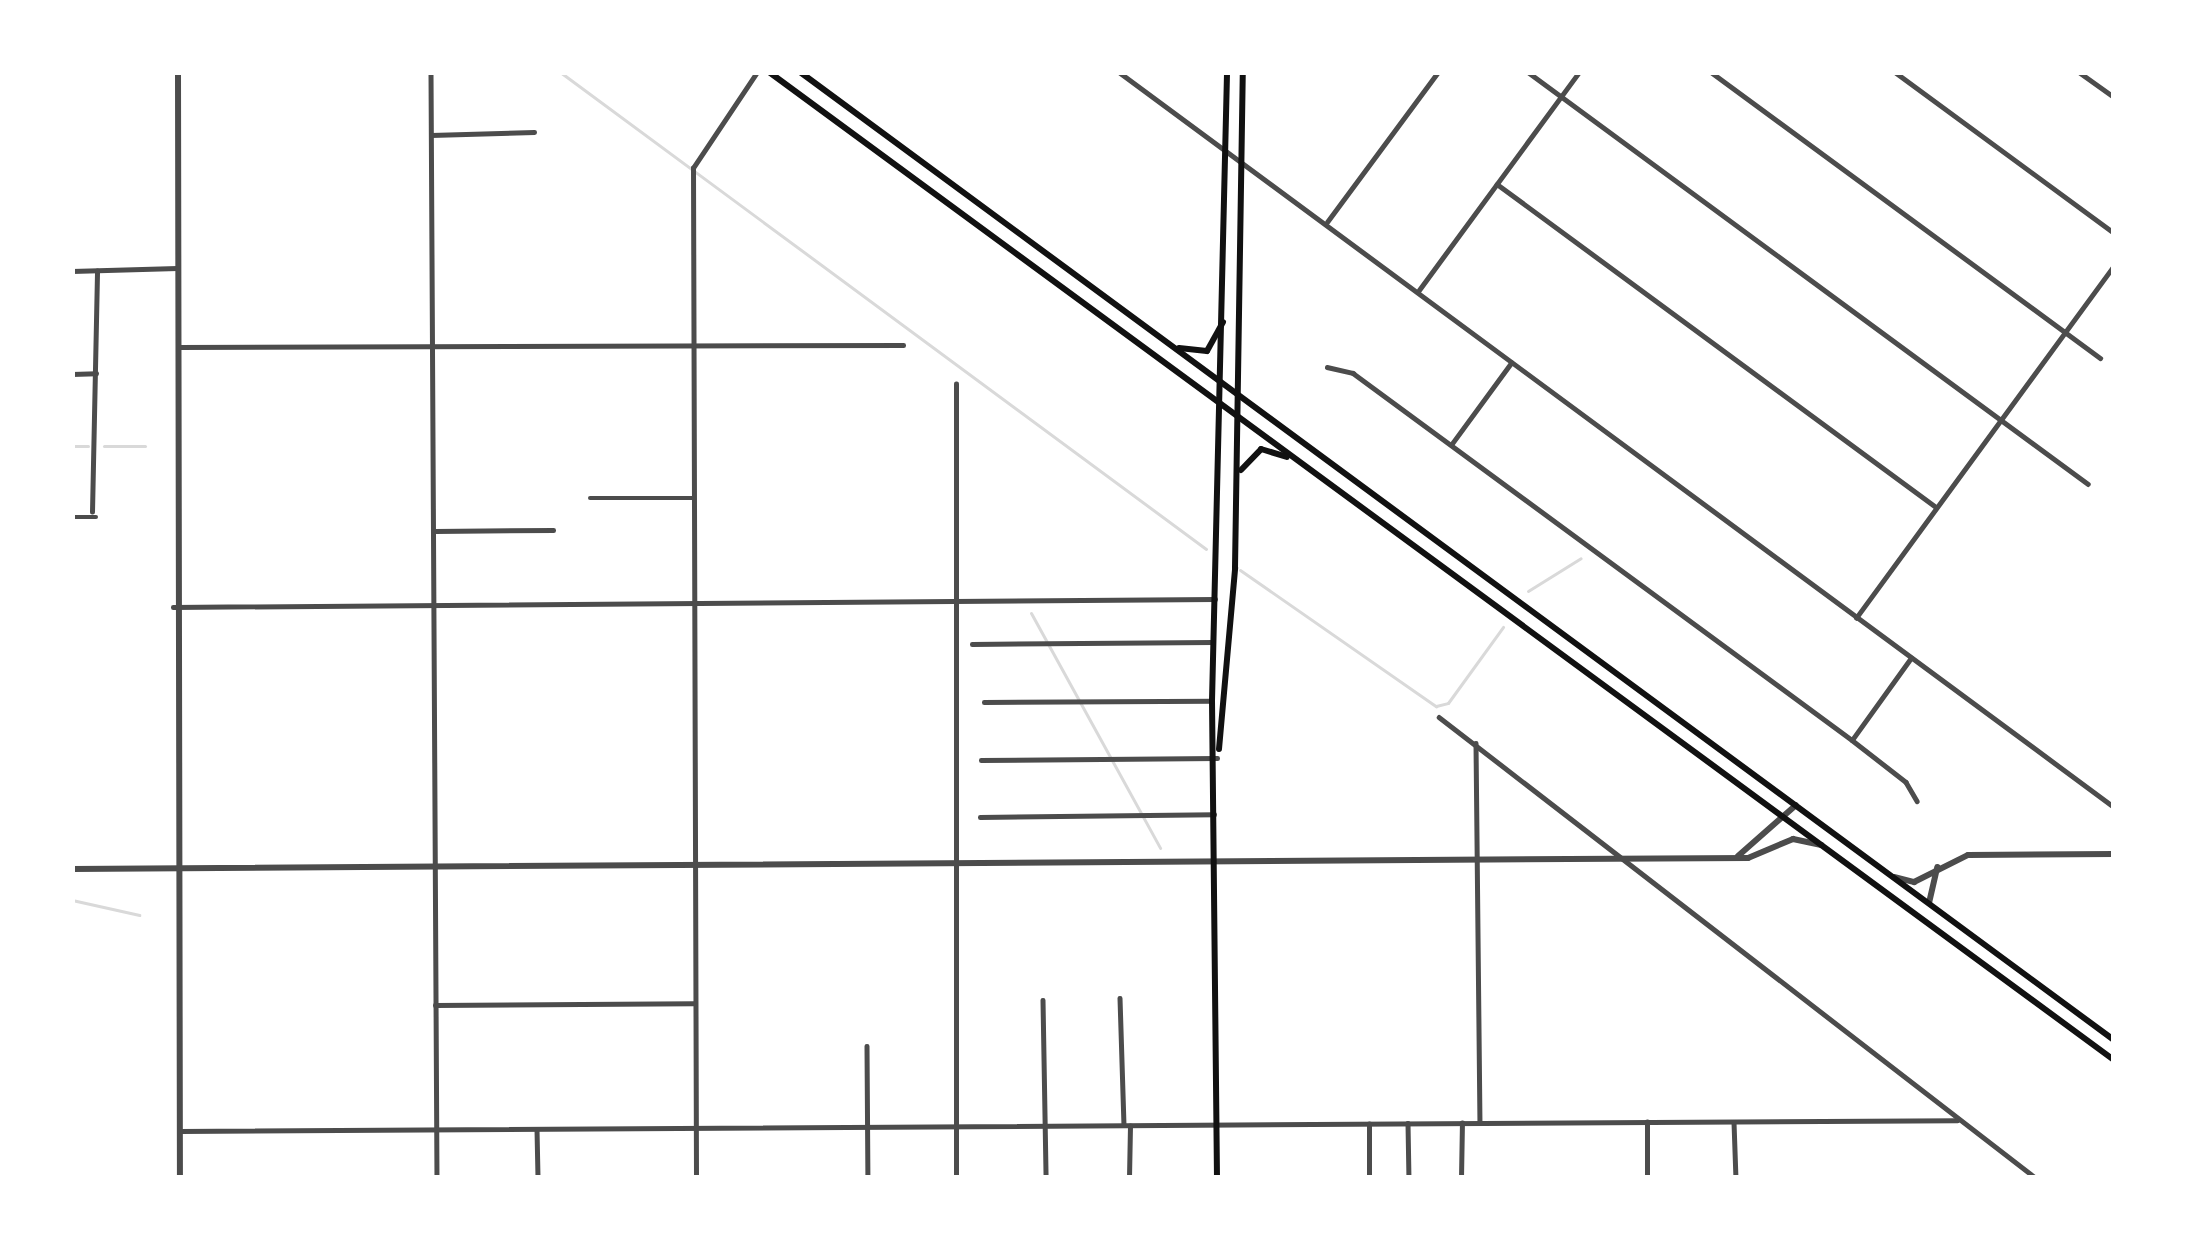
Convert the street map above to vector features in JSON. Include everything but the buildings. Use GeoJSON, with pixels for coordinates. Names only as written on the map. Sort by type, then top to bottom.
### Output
{"type":"FeatureCollection","features":[{"type":"Feature","properties":{"kind":"main road"},"geometry":{"type":"LineString","coordinates":[[769,72],[2114,1060]]}},
{"type":"Feature","properties":{"kind":"main road"},"geometry":{"type":"LineString","coordinates":[[800,72],[2114,1040]]}},
{"type":"Feature","properties":{"kind":"main road"},"geometry":{"type":"LineString","coordinates":[[1217,1178],[1217,758],[1212,700],[1226,312],[1227,72]]}},
{"type":"Feature","properties":{"kind":"main road"},"geometry":{"type":"LineString","coordinates":[[1217,758],[1227,713],[1237,479],[1243,72]]}},
{"type":"Feature","properties":{"kind":"main road"},"geometry":{"type":"LineString","coordinates":[[959,212],[968,196]]}},
{"type":"Feature","properties":{"kind":"main road"},"geometry":{"type":"LineString","coordinates":[[1168,344],[1207,351],[1226,312]]}},
{"type":"Feature","properties":{"kind":"main road"},"geometry":{"type":"LineString","coordinates":[[1237,479],[1261,449],[1304,466]]}},
{"type":"Feature","properties":{"kind":"main road"},"geometry":{"type":"LineString","coordinates":[[2050,1014],[2064,1020],[2072,1015],[2067,1004]]}},
{"type":"Feature","properties":{"kind":"street"},"geometry":{"type":"LineString","coordinates":[[178,72],[173,608],[180,1178]]}},
{"type":"Feature","properties":{"kind":"street"},"geometry":{"type":"LineString","coordinates":[[431,72],[437,1178]]}},
{"type":"Feature","properties":{"kind":"street"},"geometry":{"type":"LineString","coordinates":[[696,1178],[693,168],[758,72]]}},
{"type":"Feature","properties":{"kind":"street"},"geometry":{"type":"LineString","coordinates":[[1119,72],[2114,807]]}},
{"type":"Feature","properties":{"kind":"street"},"geometry":{"type":"LineString","coordinates":[[1325,224],[1438,72]]}},
{"type":"Feature","properties":{"kind":"street"},"geometry":{"type":"LineString","coordinates":[[1528,72],[2088,484]]}},
{"type":"Feature","properties":{"kind":"street"},"geometry":{"type":"LineString","coordinates":[[1418,292],[1579,72]]}},
{"type":"Feature","properties":{"kind":"street"},"geometry":{"type":"LineString","coordinates":[[1712,72],[2100,358]]}},
{"type":"Feature","properties":{"kind":"street"},"geometry":{"type":"LineString","coordinates":[[1895,72],[2114,233]]}},
{"type":"Feature","properties":{"kind":"street"},"geometry":{"type":"LineString","coordinates":[[2079,72],[2114,97]]}},
{"type":"Feature","properties":{"kind":"street"},"geometry":{"type":"LineString","coordinates":[[431,135],[534,132]]}},
{"type":"Feature","properties":{"kind":"street"},"geometry":{"type":"LineString","coordinates":[[1497,184],[1936,507]]}},
{"type":"Feature","properties":{"kind":"street"},"geometry":{"type":"LineString","coordinates":[[1856,618],[2114,265]]}},
{"type":"Feature","properties":{"kind":"street"},"geometry":{"type":"LineString","coordinates":[[72,271],[177,268]]}},
{"type":"Feature","properties":{"kind":"street"},"geometry":{"type":"LineString","coordinates":[[72,517],[94,515],[97,271]]}},
{"type":"Feature","properties":{"kind":"street"},"geometry":{"type":"LineString","coordinates":[[178,347],[903,345]]}},
{"type":"Feature","properties":{"kind":"street"},"geometry":{"type":"LineString","coordinates":[[1450,446],[1511,363]]}},
{"type":"Feature","properties":{"kind":"street"},"geometry":{"type":"LineString","coordinates":[[1327,367],[1353,374],[1852,740],[1906,782],[1917,801]]}},
{"type":"Feature","properties":{"kind":"street"},"geometry":{"type":"LineString","coordinates":[[72,374],[96,374]]}},
{"type":"Feature","properties":{"kind":"street"},"geometry":{"type":"LineString","coordinates":[[956,385],[956,1178]]}},
{"type":"Feature","properties":{"kind":"street"},"geometry":{"type":"LineString","coordinates":[[590,498],[694,498]]}},
{"type":"Feature","properties":{"kind":"street"},"geometry":{"type":"LineString","coordinates":[[435,531],[554,530]]}},
{"type":"Feature","properties":{"kind":"street"},"geometry":{"type":"LineString","coordinates":[[173,608],[1215,599]]}},
{"type":"Feature","properties":{"kind":"street"},"geometry":{"type":"LineString","coordinates":[[972,644],[1213,642]]}},
{"type":"Feature","properties":{"kind":"street"},"geometry":{"type":"LineString","coordinates":[[1852,740],[1911,658]]}},
{"type":"Feature","properties":{"kind":"street"},"geometry":{"type":"LineString","coordinates":[[984,701],[1212,700]]}},
{"type":"Feature","properties":{"kind":"street"},"geometry":{"type":"LineString","coordinates":[[1439,717],[1476,742],[1615,858],[2036,1178]]}},
{"type":"Feature","properties":{"kind":"street"},"geometry":{"type":"LineString","coordinates":[[1476,742],[1480,1123]]}},
{"type":"Feature","properties":{"kind":"street"},"geometry":{"type":"LineString","coordinates":[[981,760],[1217,758]]}},
{"type":"Feature","properties":{"kind":"street"},"geometry":{"type":"LineString","coordinates":[[1735,858],[1757,845],[1780,814],[1796,805]]}},
{"type":"Feature","properties":{"kind":"street"},"geometry":{"type":"LineString","coordinates":[[980,817],[1215,814]]}},
{"type":"Feature","properties":{"kind":"street"},"geometry":{"type":"LineString","coordinates":[[72,868],[1735,858],[1793,839],[1822,845]]}},
{"type":"Feature","properties":{"kind":"street"},"geometry":{"type":"LineString","coordinates":[[1894,877],[1914,882],[1968,855],[2114,854]]}},
{"type":"Feature","properties":{"kind":"street"},"geometry":{"type":"LineString","coordinates":[[1929,903],[1936,867]]}},
{"type":"Feature","properties":{"kind":"street"},"geometry":{"type":"LineString","coordinates":[[1120,998],[1129,1178]]}},
{"type":"Feature","properties":{"kind":"street"},"geometry":{"type":"LineString","coordinates":[[1043,1000],[1046,1178]]}},
{"type":"Feature","properties":{"kind":"street"},"geometry":{"type":"LineString","coordinates":[[435,1006],[696,1003]]}},
{"type":"Feature","properties":{"kind":"street"},"geometry":{"type":"LineString","coordinates":[[867,1046],[868,1178]]}},
{"type":"Feature","properties":{"kind":"street"},"geometry":{"type":"LineString","coordinates":[[180,1131],[1957,1120]]}},
{"type":"Feature","properties":{"kind":"street"},"geometry":{"type":"LineString","coordinates":[[1647,1122],[1647,1178]]}},
{"type":"Feature","properties":{"kind":"street"},"geometry":{"type":"LineString","coordinates":[[1734,1122],[1736,1178]]}},
{"type":"Feature","properties":{"kind":"street"},"geometry":{"type":"LineString","coordinates":[[1461,1178],[1462,1123]]}},
{"type":"Feature","properties":{"kind":"street"},"geometry":{"type":"LineString","coordinates":[[1369,1124],[1369,1178]]}},
{"type":"Feature","properties":{"kind":"street"},"geometry":{"type":"LineString","coordinates":[[1408,1124],[1408,1178]]}},
{"type":"Feature","properties":{"kind":"street"},"geometry":{"type":"LineString","coordinates":[[537,1129],[538,1178]]}},
{"type":"Feature","properties":{"kind":"waterway"},"geometry":{"type":"LineString","coordinates":[[560,72],[1206,549]]}},
{"type":"Feature","properties":{"kind":"waterway"},"geometry":{"type":"LineString","coordinates":[[72,446],[88,446]]}},
{"type":"Feature","properties":{"kind":"waterway"},"geometry":{"type":"LineString","coordinates":[[104,446],[145,446]]}},
{"type":"Feature","properties":{"kind":"waterway"},"geometry":{"type":"LineString","coordinates":[[1528,591],[1581,558]]}},
{"type":"Feature","properties":{"kind":"waterway"},"geometry":{"type":"LineString","coordinates":[[1240,570],[1436,706],[1448,703],[1503,627]]}},
{"type":"Feature","properties":{"kind":"waterway"},"geometry":{"type":"LineString","coordinates":[[1031,613],[1160,848]]}},
{"type":"Feature","properties":{"kind":"waterway"},"geometry":{"type":"LineString","coordinates":[[72,900],[139,915]]}}]}
